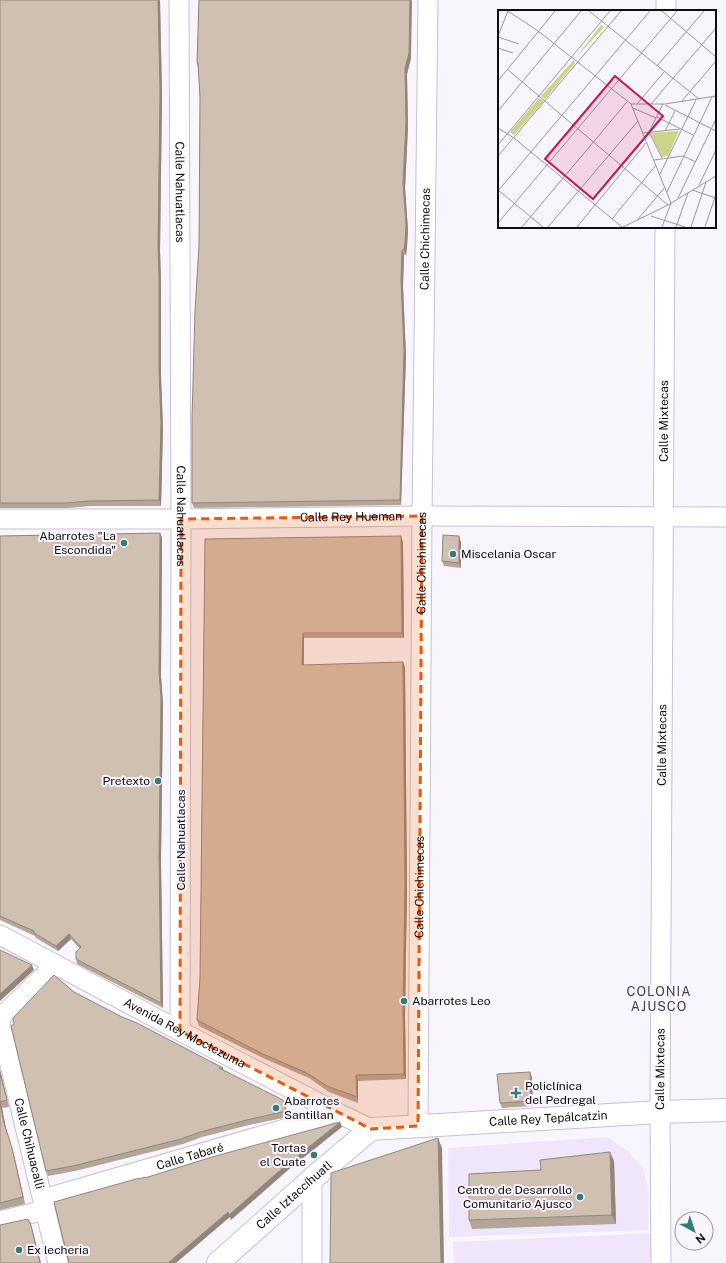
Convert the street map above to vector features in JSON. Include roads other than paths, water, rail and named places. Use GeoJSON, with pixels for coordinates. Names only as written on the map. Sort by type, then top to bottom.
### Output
{"type":"FeatureCollection","features":[{"type":"Feature","properties":{"kind":"street","name":"Calle Nahuatlacas"},"geometry":{"type":"LineString","coordinates":[[179,0],[181,519],[180,1031]]}},
{"type":"Feature","properties":{"kind":"street","name":"Calle Chichimecas"},"geometry":{"type":"LineString","coordinates":[[418,1126],[422,516],[428,0]]}},
{"type":"Feature","properties":{"kind":"street","name":"Calle Mixtecas"},"geometry":{"type":"LineString","coordinates":[[662,1263],[660,1112],[665,228]]}},
{"type":"Feature","properties":{"kind":"street","name":"Calle Rey Hueman"},"geometry":{"type":"LineString","coordinates":[[0,519],[181,519],[422,516],[726,516]]}},
{"type":"Feature","properties":{"kind":"street","name":"Avenida Rey Moctezuma"},"geometry":{"type":"LineString","coordinates":[[0,935],[180,1031],[371,1129]]}},
{"type":"Feature","properties":{"kind":"street"},"geometry":{"type":"LineString","coordinates":[[0,1018],[55,965]]}},
{"type":"Feature","properties":{"kind":"street","name":"Calle Chihuacalli"},"geometry":{"type":"LineString","coordinates":[[0,1023],[58,1263]]}},
{"type":"Feature","properties":{"kind":"street","name":"Calle Rey Tepálcatzin"},"geometry":{"type":"LineString","coordinates":[[371,1129],[660,1112],[726,1110]]}},
{"type":"Feature","properties":{"kind":"street","name":"Calle Tabaré"},"geometry":{"type":"LineString","coordinates":[[0,1221],[44,1204],[336,1112]]}},
{"type":"Feature","properties":{"kind":"street","name":"Calle Iztaccíhuatl"},"geometry":{"type":"LineString","coordinates":[[218,1263],[312,1179],[371,1129]]}},
{"type":"Feature","properties":{"kind":"street"},"geometry":{"type":"LineString","coordinates":[[312,1179],[312,1263]]}},
{"type":"Feature","properties":{"kind":"place","name":"Abarrotes \"La Escondida\""},"geometry":{"type":"Point","coordinates":[124,543]}},
{"type":"Feature","properties":{"kind":"place","name":"Miscelania Oscar"},"geometry":{"type":"Point","coordinates":[453,554]}},
{"type":"Feature","properties":{"kind":"place","name":"Pretexto"},"geometry":{"type":"Point","coordinates":[158,781]}},
{"type":"Feature","properties":{"kind":"place","name":"Abarrotes Leo"},"geometry":{"type":"Point","coordinates":[404,1001]}},
{"type":"Feature","properties":{"kind":"place","name":"Policlínica del Pedregal"},"geometry":{"type":"Point","coordinates":[516,1093]}},
{"type":"Feature","properties":{"kind":"place","name":"Abarrotes Santillan"},"geometry":{"type":"Point","coordinates":[276,1108]}},
{"type":"Feature","properties":{"kind":"place","name":"Tortas el Cuate"},"geometry":{"type":"Point","coordinates":[314,1155]}},
{"type":"Feature","properties":{"kind":"place","name":"Centro de Desarrollo Comunitario Ajusco"},"geometry":{"type":"Point","coordinates":[580,1197]}},
{"type":"Feature","properties":{"kind":"place","name":"Ex lecheria"},"geometry":{"type":"Point","coordinates":[19,1250]}},
{"type":"Feature","properties":{"kind":"district","name":"COLONIA AJUSCO"},"geometry":{"type":"Point","coordinates":[659,998]}}]}
